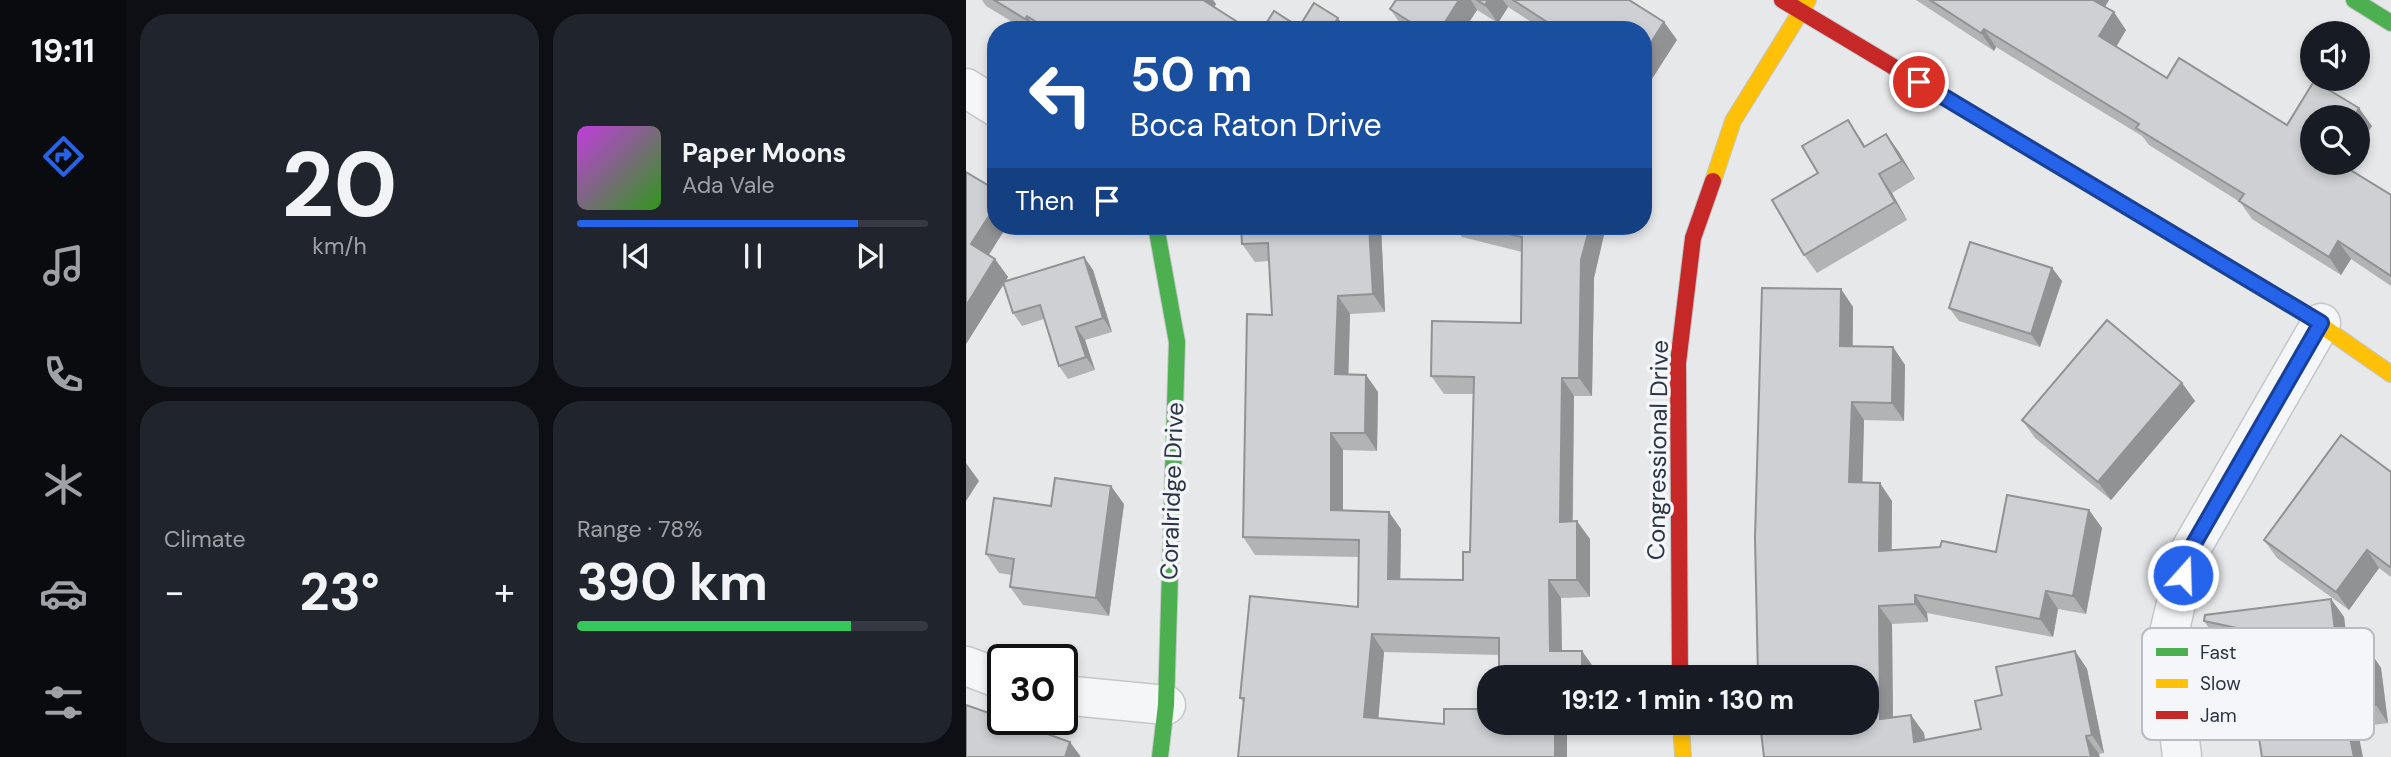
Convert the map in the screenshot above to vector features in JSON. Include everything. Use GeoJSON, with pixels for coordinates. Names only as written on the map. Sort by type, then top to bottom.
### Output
{"type":"FeatureCollection","features":[{"type":"Feature","properties":{"kind":"street"},"geometry":{"type":"LineString","coordinates":[[1782,0],[1804,6],[2321,323],[2391,374]]}},
{"type":"Feature","properties":{"kind":"street"},"geometry":{"type":"LineString","coordinates":[[2354,0],[2391,23]]}},
{"type":"Feature","properties":{"kind":"street","name":"Congressional Drive"},"geometry":{"type":"LineString","coordinates":[[1680,665],[1678,363],[1693,238],[1733,121],[1804,6]]}},
{"type":"Feature","properties":{"kind":"street"},"geometry":{"type":"LineString","coordinates":[[966,88],[987,101]]}},
{"type":"Feature","properties":{"kind":"street","name":"Coralridge Drive"},"geometry":{"type":"LineString","coordinates":[[1158,235],[1177,342],[1166,705],[1160,757]]}},
{"type":"Feature","properties":{"kind":"street"},"geometry":{"type":"LineString","coordinates":[[2170,628],[2188,554],[2321,323]]}},
{"type":"Feature","properties":{"kind":"street"},"geometry":{"type":"LineString","coordinates":[[966,667],[987,674]]}},
{"type":"Feature","properties":{"kind":"street"},"geometry":{"type":"LineString","coordinates":[[1078,697],[1166,705]]}},
{"type":"Feature","properties":{"kind":"street"},"geometry":{"type":"LineString","coordinates":[[1682,735],[1683,757]]}},
{"type":"Feature","properties":{"kind":"building"},"geometry":{"type":"Polygon","coordinates":[[[994,0],[1203,0],[1236,21],[1035,21],[1027,16],[1025,19],[994,0]]]}},
{"type":"Feature","properties":{"kind":"building"},"geometry":{"type":"Polygon","coordinates":[[[1396,0],[1459,0],[1446,21],[1409,21],[1390,9],[1396,0]]]}},
{"type":"Feature","properties":{"kind":"building"},"geometry":{"type":"Polygon","coordinates":[[[1513,0],[1629,0],[1664,22],[1652,41],[1652,21],[1546,21],[1513,0]]]}},
{"type":"Feature","properties":{"kind":"building"},"geometry":{"type":"Polygon","coordinates":[[[1930,0],[2093,0],[2114,12],[2099,36],[2167,78],[2179,58],[2287,125],[2308,91],[2331,91],[2354,105],[2300,105],[2300,175],[2358,175],[2391,195],[2391,276],[2338,241],[2329,257],[2239,201],[2244,194],[2136,128],[2139,124],[1984,29],[1981,33],[1930,0]]]}},
{"type":"Feature","properties":{"kind":"building"},"geometry":{"type":"Polygon","coordinates":[[[1314,3],[1338,18],[1336,21],[1303,21],[1314,3]]]}},
{"type":"Feature","properties":{"kind":"building"},"geometry":{"type":"Polygon","coordinates":[[[1274,11],[1290,21],[1268,21],[1274,11]]]}},
{"type":"Feature","properties":{"kind":"building"},"geometry":{"type":"Polygon","coordinates":[[[1848,120],[1864,147],[1886,134],[1902,161],[1879,174],[1895,202],[1804,255],[1772,200],[1818,173],[1802,146],[1848,120]]]}},
{"type":"Feature","properties":{"kind":"building"},"geometry":{"type":"Polygon","coordinates":[[[966,172],[987,185],[987,219],[971,244],[995,259],[966,306],[966,172]]]}},
{"type":"Feature","properties":{"kind":"building"},"geometry":{"type":"Polygon","coordinates":[[[1242,235],[1370,235],[1373,294],[1338,296],[1335,374],[1366,375],[1365,433],[1331,433],[1331,510],[1389,512],[1388,579],[1463,580],[1463,552],[1470,552],[1474,377],[1431,376],[1432,321],[1521,323],[1522,237],[1513,235],[1588,235],[1581,260],[1579,378],[1562,378],[1560,522],[1577,521],[1577,580],[1549,580],[1550,651],[1582,651],[1582,665],[1499,665],[1499,638],[1372,634],[1364,717],[1444,724],[1444,709],[1477,709],[1477,735],[1555,735],[1555,757],[1238,757],[1244,698],[1240,698],[1250,596],[1358,607],[1359,540],[1243,537],[1247,314],[1272,315],[1268,243],[1242,244],[1242,235]]]}},
{"type":"Feature","properties":{"kind":"building"},"geometry":{"type":"Polygon","coordinates":[[[1970,242],[2052,268],[2031,334],[1949,308],[1970,242]]]}},
{"type":"Feature","properties":{"kind":"building"},"geometry":{"type":"Polygon","coordinates":[[[1084,257],[1103,318],[1076,327],[1086,357],[1059,366],[1040,305],[1013,313],[1003,282],[1084,257]]]}},
{"type":"Feature","properties":{"kind":"building"},"geometry":{"type":"Polygon","coordinates":[[[1762,288],[1841,289],[1840,346],[1893,347],[1892,403],[1852,402],[1849,482],[1880,483],[1879,551],[1940,547],[1942,541],[1996,552],[2007,495],[2089,510],[2073,596],[2046,591],[2040,619],[1915,595],[1915,604],[1879,606],[1880,719],[1911,715],[1914,742],[1981,729],[1975,701],[2002,695],[1996,667],[2075,651],[2092,735],[2086,736],[2091,757],[1764,757],[1761,735],[1879,735],[1879,665],[1758,665],[1755,538],[1762,288]]]}},
{"type":"Feature","properties":{"kind":"building"},"geometry":{"type":"Polygon","coordinates":[[[2107,320],[2182,383],[2098,482],[2022,420],[2107,320]]]}},
{"type":"Feature","properties":{"kind":"building"},"geometry":{"type":"Polygon","coordinates":[[[2341,435],[2391,472],[2391,567],[2367,550],[2336,592],[2264,540],[2341,435]]]}},
{"type":"Feature","properties":{"kind":"building"},"geometry":{"type":"Polygon","coordinates":[[[1055,478],[1111,486],[1096,598],[1010,587],[1014,559],[986,554],[994,498],[1051,506],[1055,478]]]}},
{"type":"Feature","properties":{"kind":"building"},"geometry":{"type":"Polygon","coordinates":[[[2331,599],[2335,628],[2237,628],[2204,621],[2205,615],[2331,599]]]}},
{"type":"Feature","properties":{"kind":"building"},"geometry":{"type":"Polygon","coordinates":[[[966,705],[987,712],[987,735],[1051,735],[1070,742],[1065,757],[966,757],[966,705]]]}},
{"type":"Feature","properties":{"kind":"building"},"geometry":{"type":"Polygon","coordinates":[[[2259,740],[2350,740],[2354,757],[2262,757],[2259,740]]]}},
{"type":"Feature","properties":{"kind":"traffic: fast"},"geometry":{"type":"LineString","coordinates":[[2354,0],[2391,23]]}},
{"type":"Feature","properties":{"kind":"traffic: fast"},"geometry":{"type":"LineString","coordinates":[[1158,235],[1177,342],[1166,705],[1160,757]]}},
{"type":"Feature","properties":{"kind":"traffic: slow"},"geometry":{"type":"LineString","coordinates":[[1713,181],[1733,121],[1808,0]]}},
{"type":"Feature","properties":{"kind":"traffic: slow"},"geometry":{"type":"LineString","coordinates":[[2299,310],[2391,374]]}},
{"type":"Feature","properties":{"kind":"traffic: slow"},"geometry":{"type":"LineString","coordinates":[[1682,735],[1683,757]]}},
{"type":"Feature","properties":{"kind":"traffic: jam"},"geometry":{"type":"LineString","coordinates":[[1782,0],[2299,310]]}},
{"type":"Feature","properties":{"kind":"traffic: jam"},"geometry":{"type":"LineString","coordinates":[[1680,665],[1678,363],[1693,238],[1713,181]]}},
{"type":"Feature","properties":{"kind":"route"},"geometry":{"type":"LineString","coordinates":[[1919,82],[2321,323],[2188,554],[2183,575]]}}]}
